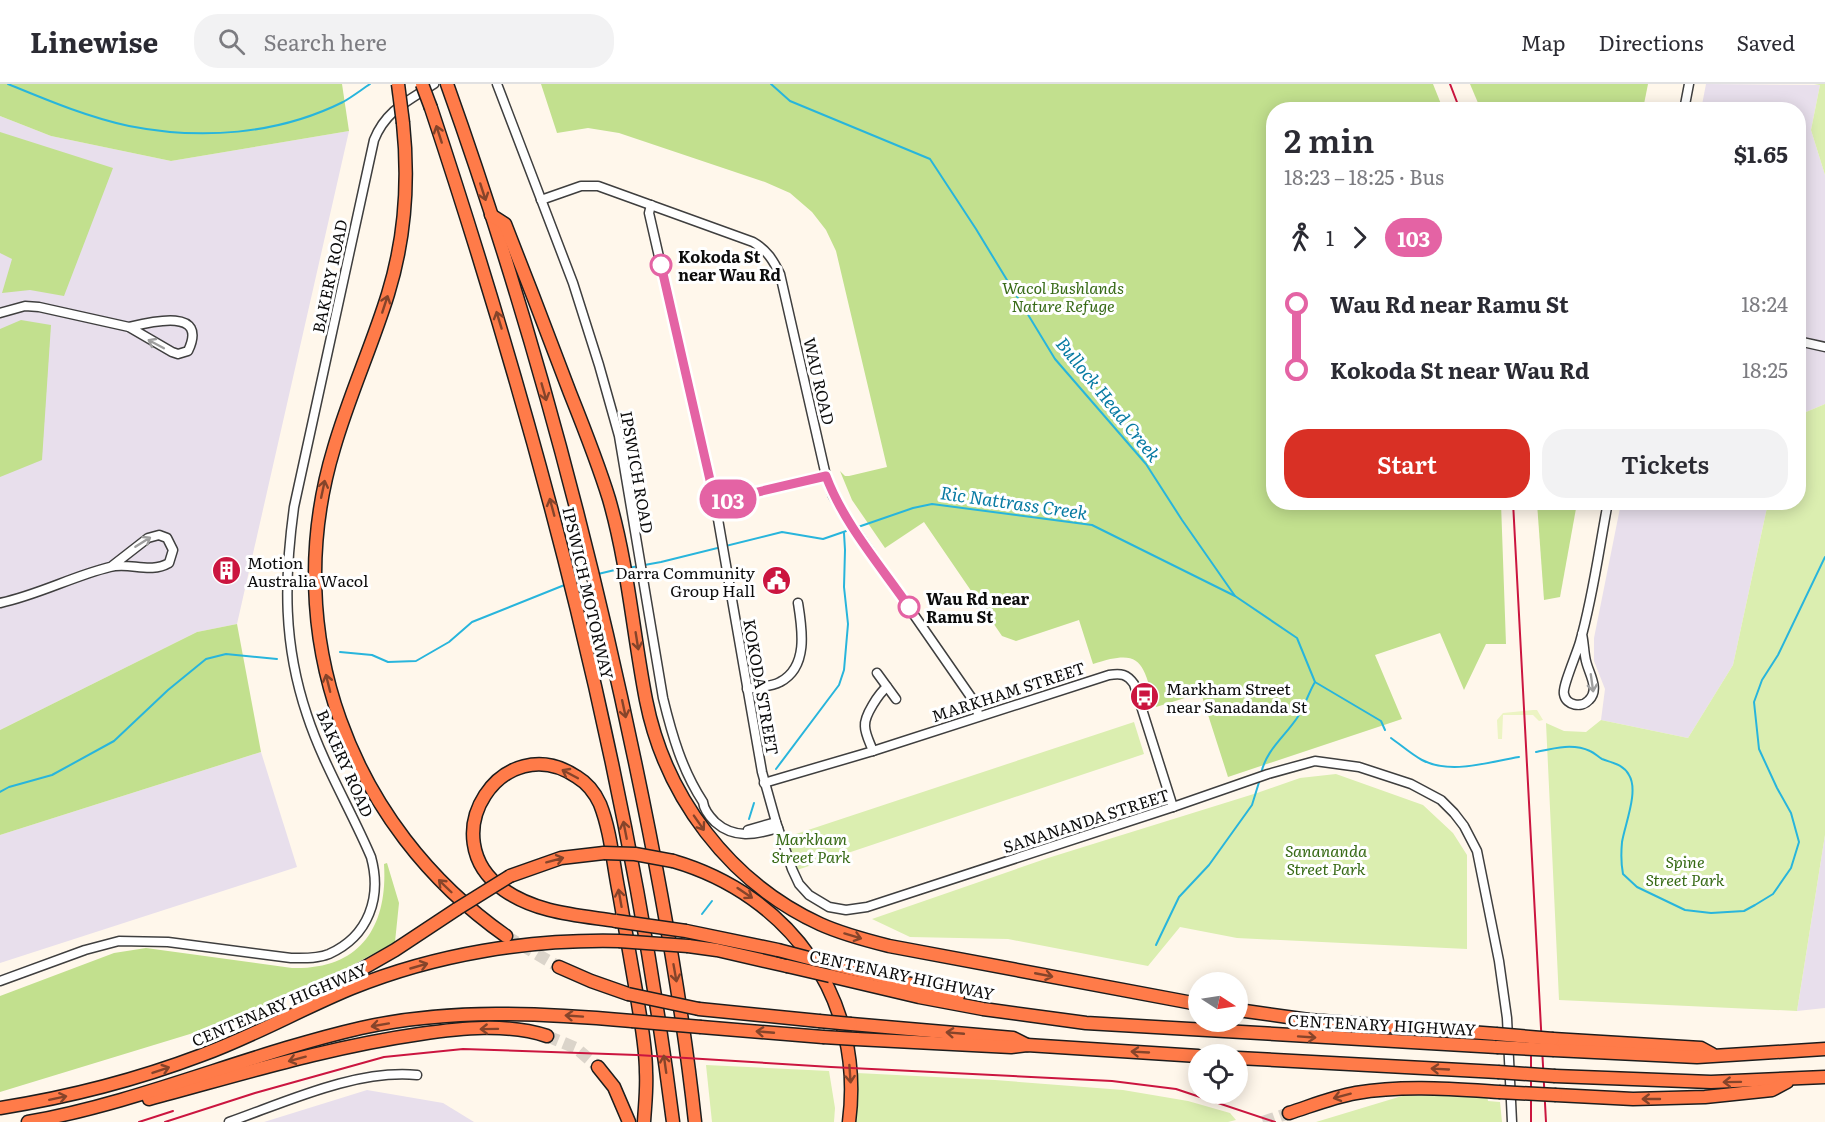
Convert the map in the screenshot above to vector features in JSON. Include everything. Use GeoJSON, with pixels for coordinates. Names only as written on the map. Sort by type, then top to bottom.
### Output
{"type":"FeatureCollection","features":[{"type":"Feature","properties":{"kind":"highway"},"geometry":{"type":"LineString","coordinates":[[398,84],[403,123],[406,188],[400,245],[380,319],[334,447],[321,499],[314,576],[318,632],[329,686],[338,716],[361,770],[376,797],[406,842],[438,879],[476,914],[506,936]]}},
{"type":"Feature","properties":{"kind":"highway","name":"IPSWICH MOTORWAY"},"geometry":{"type":"LineString","coordinates":[[422,84],[516,377],[574,596],[592,671],[638,898],[673,1122]]}},
{"type":"Feature","properties":{"kind":"highway","name":"IPSWICH MOTORWAY"},"geometry":{"type":"LineString","coordinates":[[449,90],[534,354],[597,590],[650,833],[676,982],[696,1122]]}},
{"type":"Feature","properties":{"kind":"highway"},"geometry":{"type":"LineString","coordinates":[[490,215],[505,224],[592,448],[609,499],[621,547],[646,700],[656,739],[683,799],[709,837],[733,863],[765,891],[818,923],[854,936],[888,946],[1188,1002]]}},
{"type":"Feature","properties":{"kind":"highway"},"geometry":{"type":"LineString","coordinates":[[644,1122],[645,1053],[617,882],[599,803],[587,785],[578,777],[554,766],[519,768],[490,786],[479,803],[473,824],[474,849],[477,859],[492,879],[505,891],[536,906],[561,913],[616,921],[686,931],[778,950],[970,999],[983,1009]]}},
{"type":"Feature","properties":{"kind":"highway"},"geometry":{"type":"LineString","coordinates":[[305,1009],[321,993],[395,950],[510,876],[561,858],[603,853],[635,854],[673,861],[709,873],[753,898],[790,932],[815,966],[835,1004],[844,1034],[850,1065],[849,1122]]}},
{"type":"Feature","properties":{"kind":"highway","name":"CENTENARY HIGHWAY"},"geometry":{"type":"LineString","coordinates":[[0,1108],[80,1093],[145,1076],[230,1044],[355,987],[385,976],[462,956],[528,945],[571,942],[619,941],[717,950],[919,997],[1041,1018],[1114,1026],[1496,1041],[1697,1057],[1713,1054],[1761,1054],[1825,1049]]}},
{"type":"Feature","properties":{"kind":"highway"},"geometry":{"type":"LineString","coordinates":[[559,967],[628,994],[699,1009],[1013,1038],[1027,1045]]}},
{"type":"Feature","properties":{"kind":"highway"},"geometry":{"type":"LineString","coordinates":[[1248,1011],[1496,1041]]}},
{"type":"Feature","properties":{"kind":"highway"},"geometry":{"type":"LineString","coordinates":[[28,1122],[93,1108],[334,1035],[390,1023],[453,1015],[543,1014],[823,1037],[1011,1047],[1027,1045],[1188,1055]]}},
{"type":"Feature","properties":{"kind":"highway"},"geometry":{"type":"LineString","coordinates":[[93,1108],[109,1110],[334,1049],[378,1040],[468,1029],[517,1029],[547,1036]]}},
{"type":"Feature","properties":{"kind":"highway"},"geometry":{"type":"LineString","coordinates":[[1248,1059],[1555,1076],[1711,1082],[1825,1077]]}},
{"type":"Feature","properties":{"kind":"highway"},"geometry":{"type":"LineString","coordinates":[[598,1067],[614,1087],[629,1122]]}},
{"type":"Feature","properties":{"kind":"highway"},"geometry":{"type":"LineString","coordinates":[[1289,1113],[1330,1100],[1375,1090],[1419,1088],[1633,1099],[1705,1097],[1772,1090],[1790,1080]]}},
{"type":"Feature","properties":{"kind":"street","name":"BAKERY ROAD"},"geometry":{"type":"LineString","coordinates":[[0,981],[85,950],[119,941],[160,941],[291,958],[310,958],[327,955],[342,946],[358,933],[369,916],[376,890],[371,857],[321,751],[307,715],[295,668],[286,608],[287,558],[294,507],[374,140],[378,129],[394,110],[434,84]]}},
{"type":"Feature","properties":{"kind":"street","name":"IPSWICH ROAD"},"geometry":{"type":"LineString","coordinates":[[497,84],[573,283],[619,436],[636,547],[672,736],[703,802],[718,818],[736,829],[753,830],[777,825]]}},
{"type":"Feature","properties":{"kind":"street"},"geometry":{"type":"LineString","coordinates":[[1686,102],[1689,84]]}},
{"type":"Feature","properties":{"kind":"street","name":"WAU ROAD"},"geometry":{"type":"LineString","coordinates":[[541,200],[581,186],[598,186],[753,242],[763,247],[771,256],[780,274],[826,476],[833,496],[972,700],[979,716]]}},
{"type":"Feature","properties":{"kind":"street","name":"KOKODA STREET"},"geometry":{"type":"LineString","coordinates":[[651,205],[648,213],[715,502],[764,783],[799,884],[809,895],[829,907],[846,910],[867,907]]}},
{"type":"Feature","properties":{"kind":"street"},"geometry":{"type":"LineString","coordinates":[[0,314],[25,306],[39,307],[129,327],[177,354],[188,351],[192,344],[190,328],[183,321],[147,323],[129,327]]}},
{"type":"Feature","properties":{"kind":"street"},"geometry":{"type":"LineString","coordinates":[[1806,343],[1825,347]]}},
{"type":"Feature","properties":{"kind":"street"},"geometry":{"type":"LineString","coordinates":[[715,502],[826,476]]}},
{"type":"Feature","properties":{"kind":"street"},"geometry":{"type":"LineString","coordinates":[[1582,634],[1586,661],[1594,686],[1593,695],[1587,703],[1581,705],[1571,704],[1567,700],[1564,695],[1564,686],[1574,663],[1582,634],[1606,510]]}},
{"type":"Feature","properties":{"kind":"street"},"geometry":{"type":"LineString","coordinates":[[0,603],[112,566],[148,538],[159,535],[167,538],[173,550],[169,563],[162,567],[112,566]]}},
{"type":"Feature","properties":{"kind":"street"},"geometry":{"type":"LineString","coordinates":[[747,689],[782,681],[797,663],[802,647],[803,632],[798,603]]}},
{"type":"Feature","properties":{"kind":"street"},"geometry":{"type":"LineString","coordinates":[[877,673],[896,699]]}},
{"type":"Feature","properties":{"kind":"street","name":"MARKHAM STREET"},"geometry":{"type":"LineString","coordinates":[[764,783],[1121,673],[1129,677],[1134,684],[1173,807]]}},
{"type":"Feature","properties":{"kind":"street"},"geometry":{"type":"LineString","coordinates":[[873,751],[865,723],[877,699],[887,687]]}},
{"type":"Feature","properties":{"kind":"street","name":"SANANANDA STREET"},"geometry":{"type":"LineString","coordinates":[[867,907],[1268,774],[1315,761],[1359,767],[1425,790],[1441,800],[1454,813],[1471,837],[1480,863],[1499,961],[1507,1018],[1512,1122]]}},
{"type":"Feature","properties":{"kind":"street"},"geometry":{"type":"LineString","coordinates":[[229,1122],[339,1082],[404,1074],[417,1076]]}},
{"type":"Feature","properties":{"kind":"shaded area"},"geometry":{"type":"Polygon","coordinates":[[[1706,84],[1820,85],[1811,130],[1825,175],[1825,404],[1806,412],[1806,102],[1703,102],[1706,84]]]}},
{"type":"Feature","properties":{"kind":"shaded area"},"geometry":{"type":"Polygon","coordinates":[[[0,116],[51,136],[171,161],[349,131],[237,624],[197,632],[0,730],[0,116]]]}},
{"type":"Feature","properties":{"kind":"shaded area"},"geometry":{"type":"Polygon","coordinates":[[[1620,510],[1766,510],[1733,665],[1688,738],[1601,720],[1605,689],[1594,661],[1594,638],[1620,510]]]}},
{"type":"Feature","properties":{"kind":"shaded area"},"geometry":{"type":"Polygon","coordinates":[[[261,752],[297,867],[0,963],[0,835],[261,752]]]}},
{"type":"Feature","properties":{"kind":"shaded area"},"geometry":{"type":"Polygon","coordinates":[[[1825,835],[1825,1008],[1797,1011],[1825,835]]]}},
{"type":"Feature","properties":{"kind":"shaded area"},"geometry":{"type":"Polygon","coordinates":[[[367,1090],[443,1103],[474,1122],[264,1122],[367,1090]]]}},
{"type":"Feature","properties":{"kind":"green space"},"geometry":{"type":"Polygon","coordinates":[[[0,84],[342,84],[349,131],[171,161],[51,136],[0,116],[0,84]]]}},
{"type":"Feature","properties":{"kind":"green space","name":"Wacol Bushlands Nature Refuge"},"geometry":{"type":"Polygon","coordinates":[[[541,84],[1433,84],[1440,102],[1266,102],[1266,510],[1501,510],[1506,644],[1486,644],[1464,690],[1440,633],[1375,655],[1402,719],[1228,777],[1201,693],[1156,707],[1143,670],[1138,663],[1132,659],[1122,658],[1093,664],[1079,620],[1016,641],[1002,636],[924,522],[885,548],[852,500],[840,471],[845,476],[849,476],[887,467],[836,251],[826,230],[812,212],[790,193],[765,182],[619,133],[588,128],[557,133],[541,84]]]}},
{"type":"Feature","properties":{"kind":"green space"},"geometry":{"type":"Polygon","coordinates":[[[1470,84],[1648,84],[1644,102],[1478,102],[1470,84]]]}},
{"type":"Feature","properties":{"kind":"green space"},"geometry":{"type":"Polygon","coordinates":[[[1814,84],[1825,84],[1825,175],[1811,130],[1820,85],[1814,84]]]}},
{"type":"Feature","properties":{"kind":"green space"},"geometry":{"type":"Polygon","coordinates":[[[0,132],[113,168],[64,296],[30,290],[2,293],[12,259],[0,253],[0,132]]]}},
{"type":"Feature","properties":{"kind":"green space"},"geometry":{"type":"Polygon","coordinates":[[[21,320],[51,325],[42,460],[0,477],[0,329],[21,320]]]}},
{"type":"Feature","properties":{"kind":"green space","name":"Spine Street Park"},"geometry":{"type":"Polygon","coordinates":[[[1825,404],[1825,835],[1797,1011],[1559,1000],[1546,723],[1564,731],[1586,732],[1601,720],[1688,738],[1733,665],[1766,510],[1806,510],[1806,412],[1825,404]]]}},
{"type":"Feature","properties":{"kind":"green space"},"geometry":{"type":"Polygon","coordinates":[[[1538,510],[1576,510],[1560,597],[1544,600],[1538,510]]]}},
{"type":"Feature","properties":{"kind":"green space"},"geometry":{"type":"Polygon","coordinates":[[[237,624],[261,752],[0,835],[0,730],[197,632],[237,624]]]}},
{"type":"Feature","properties":{"kind":"green space"},"geometry":{"type":"Polygon","coordinates":[[[1537,710],[1543,720],[1539,721],[1533,715],[1503,715],[1502,739],[1498,739],[1497,720],[1503,713],[1537,710]]]}},
{"type":"Feature","properties":{"kind":"green space","name":"Markham Street Park"},"geometry":{"type":"Polygon","coordinates":[[[1134,722],[1144,754],[797,870],[787,837],[1134,722]]]}},
{"type":"Feature","properties":{"kind":"green space","name":"Sanananda Street Park"},"geometry":{"type":"Polygon","coordinates":[[[1336,774],[1423,805],[1453,833],[1467,855],[1467,949],[1237,938],[1180,927],[1148,966],[1008,939],[910,937],[872,919],[1048,858],[1300,778],[1336,774]]]}},
{"type":"Feature","properties":{"kind":"green space"},"geometry":{"type":"Polygon","coordinates":[[[387,863],[399,903],[395,942],[314,986],[281,1000],[190,1034],[0,1092],[0,996],[114,953],[146,948],[292,968],[316,967],[336,961],[352,953],[375,925],[384,887],[384,864],[387,863]]]}},
{"type":"Feature","properties":{"kind":"green space"},"geometry":{"type":"Polygon","coordinates":[[[706,1065],[829,1071],[835,1108],[834,1122],[712,1122],[706,1065]]]}},
{"type":"Feature","properties":{"kind":"green space"},"geometry":{"type":"Polygon","coordinates":[[[857,1073],[995,1080],[1123,1090],[1188,1101],[1188,1104],[1198,1104],[1230,1113],[1236,1120],[1228,1122],[854,1122],[857,1073]]]}},
{"type":"Feature","properties":{"kind":"green space"},"geometry":{"type":"Polygon","coordinates":[[[1487,1095],[1488,1101],[1500,1102],[1502,1122],[1316,1122],[1402,1096],[1487,1095]]]}},
{"type":"Feature","properties":{"kind":"waterway","name":"Bullock Head Creek"},"geometry":{"type":"LineString","coordinates":[[8,84],[98,118],[129,126],[183,133],[238,132],[292,122],[343,102],[370,84]]}},
{"type":"Feature","properties":{"kind":"waterway","name":"Bullock Head Creek"},"geometry":{"type":"LineString","coordinates":[[771,84],[790,101],[930,159],[976,229],[1055,359],[1146,464],[1235,596],[1297,638],[1315,682],[1381,721],[1385,730]]}},
{"type":"Feature","properties":{"kind":"waterway","name":"Ric Nattrass Creek"},"geometry":{"type":"LineString","coordinates":[[858,527],[913,508],[932,504],[1092,525],[1235,596]]}},
{"type":"Feature","properties":{"kind":"waterway","name":"Ric Nattrass Creek"},"geometry":{"type":"LineString","coordinates":[[628,568],[782,532],[823,539],[852,529]]}},
{"type":"Feature","properties":{"kind":"waterway"},"geometry":{"type":"LineString","coordinates":[[776,769],[839,685],[844,670],[848,624],[844,587],[844,533]]}},
{"type":"Feature","properties":{"kind":"waterway","name":"Bullock Head Creek"},"geometry":{"type":"LineString","coordinates":[[1536,752],[1577,747],[1592,752],[1627,771],[1633,790],[1622,842],[1622,866],[1623,874],[1637,887],[1685,910],[1711,913],[1744,911],[1773,894],[1791,868],[1799,842],[1791,813],[1759,749],[1754,702],[1762,680],[1778,655],[1825,557]]}},
{"type":"Feature","properties":{"kind":"waterway","name":"Ric Nattrass Creek"},"geometry":{"type":"LineString","coordinates":[[598,574],[619,569]]}},
{"type":"Feature","properties":{"kind":"waterway","name":"Ric Nattrass Creek"},"geometry":{"type":"LineString","coordinates":[[575,581],[590,577]]}},
{"type":"Feature","properties":{"kind":"waterway","name":"Ric Nattrass Creek"},"geometry":{"type":"LineString","coordinates":[[340,652],[372,655],[388,662],[416,661],[449,642],[472,622],[567,584]]}},
{"type":"Feature","properties":{"kind":"waterway","name":"Ric Nattrass Creek"},"geometry":{"type":"LineString","coordinates":[[0,792],[9,787],[52,775],[114,741],[168,690],[206,659],[226,654],[277,659]]}},
{"type":"Feature","properties":{"kind":"waterway"},"geometry":{"type":"LineString","coordinates":[[1261,774],[1267,757],[1294,723],[1315,682]]}},
{"type":"Feature","properties":{"kind":"waterway","name":"Bullock Head Creek"},"geometry":{"type":"LineString","coordinates":[[1391,738],[1422,760],[1445,767],[1470,766],[1519,757]]}},
{"type":"Feature","properties":{"kind":"waterway"},"geometry":{"type":"LineString","coordinates":[[1156,945],[1179,897],[1209,865],[1252,805],[1260,779]]}},
{"type":"Feature","properties":{"kind":"waterway"},"geometry":{"type":"LineString","coordinates":[[749,819],[754,803]]}},
{"type":"Feature","properties":{"kind":"waterway"},"geometry":{"type":"LineString","coordinates":[[702,914],[712,901]]}},
{"type":"Feature","properties":{"kind":"tunnel"},"geometry":{"type":"LineString","coordinates":[[506,936],[559,967]]}},
{"type":"Feature","properties":{"kind":"tunnel"},"geometry":{"type":"LineString","coordinates":[[547,1036],[576,1048],[598,1067]]}},
{"type":"Feature","properties":{"kind":"tunnel"},"geometry":{"type":"LineString","coordinates":[[1263,1122],[1289,1113]]}},
{"type":"Feature","properties":{"kind":"railway"},"geometry":{"type":"LineString","coordinates":[[1450,84],[1457,102]]}},
{"type":"Feature","properties":{"kind":"railway"},"geometry":{"type":"LineString","coordinates":[[1513,510],[1546,1122]]}},
{"type":"Feature","properties":{"kind":"railway"},"geometry":{"type":"LineString","coordinates":[[1531,1034],[1531,1122]]}},
{"type":"Feature","properties":{"kind":"railway"},"geometry":{"type":"LineString","coordinates":[[165,1122],[255,1093],[384,1057],[463,1049],[637,1055],[1112,1081],[1176,1089],[1275,1122]]}},
{"type":"Feature","properties":{"kind":"railway"},"geometry":{"type":"LineString","coordinates":[[139,1122],[173,1111]]}},
{"type":"Feature","properties":{"kind":"bus line","name":"103"},"geometry":{"type":"LineString","coordinates":[[661,265],[715,502],[826,476],[833,496],[844,514],[909,607]]}},
{"type":"Feature","properties":{"kind":"place","name":"Kokoda St near Wau Rd"},"geometry":{"type":"Point","coordinates":[661,265]}},
{"type":"Feature","properties":{"kind":"place","name":"Motion Australia Wacol"},"geometry":{"type":"Point","coordinates":[226,571]}},
{"type":"Feature","properties":{"kind":"place","name":"Darra Community Group Hall"},"geometry":{"type":"Point","coordinates":[776,581]}},
{"type":"Feature","properties":{"kind":"place","name":"Wau Rd near Ramu St"},"geometry":{"type":"Point","coordinates":[909,607]}},
{"type":"Feature","properties":{"kind":"place","name":"Markham Street near Sanadanda St"},"geometry":{"type":"Point","coordinates":[1145,697]}}]}
